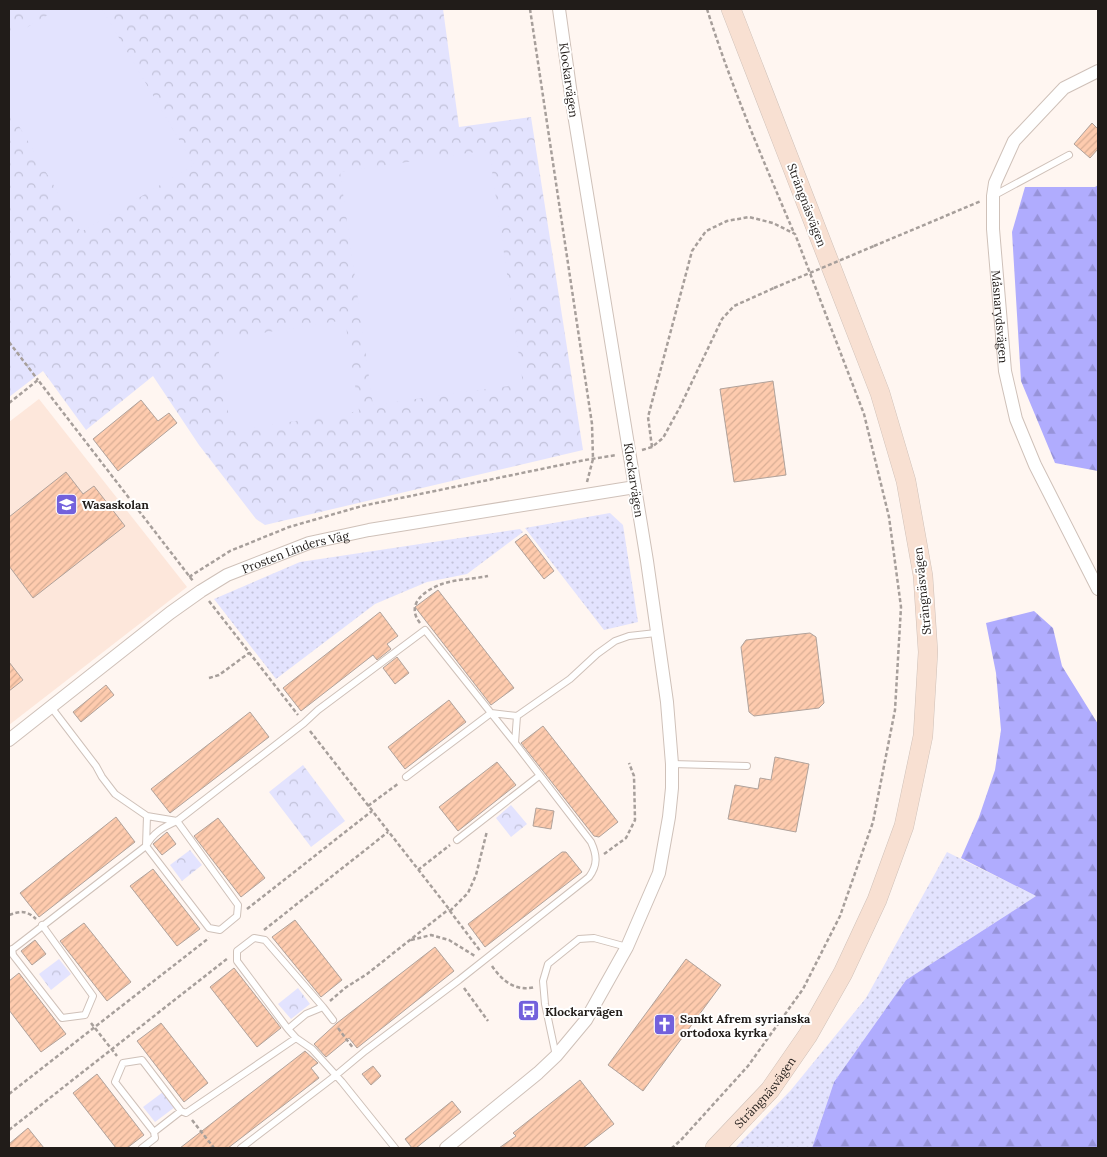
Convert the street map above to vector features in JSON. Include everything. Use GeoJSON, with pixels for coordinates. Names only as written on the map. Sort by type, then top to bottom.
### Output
{"type":"FeatureCollection","features":[{"type":"Feature","properties":{"kind":"main road","name":"Strängnäsvägen"},"geometry":{"type":"LineString","coordinates":[[714,1148],[770,1090],[808,1035],[843,973],[877,900],[904,826],[923,736],[928,652],[923,576],[906,481],[880,393],[731,9]]}},
{"type":"Feature","properties":{"kind":"street","name":"Klockarvägen"},"geometry":{"type":"LineString","coordinates":[[446,1148],[538,1073],[556,1056],[586,1020],[627,947],[659,873],[672,788],[667,702],[647,561],[572,102],[559,9]]}},
{"type":"Feature","properties":{"kind":"street","name":"Måsnarydsvägen"},"geometry":{"type":"LineString","coordinates":[[1098,71],[1064,88],[1014,141],[995,183],[993,196],[993,229],[1005,371],[1016,418],[1035,465],[1098,589]]}},
{"type":"Feature","properties":{"kind":"street","name":"Prosten Linders Väg"},"geometry":{"type":"LineString","coordinates":[[9,740],[170,612],[201,590],[227,575],[309,543],[369,530],[635,487]]}},
{"type":"Feature","properties":{"kind":"lane"},"geometry":{"type":"LineString","coordinates":[[993,196],[1069,155]]}},
{"type":"Feature","properties":{"kind":"lane"},"geometry":{"type":"LineString","coordinates":[[42,926],[93,996],[85,1015],[62,1018],[10,950],[146,846],[150,838],[156,833],[177,821],[304,723],[318,710],[425,630],[591,842],[596,852],[596,867],[589,877],[459,980],[241,1148]]}},
{"type":"Feature","properties":{"kind":"lane"},"geometry":{"type":"LineString","coordinates":[[406,777],[491,713],[517,716],[570,679],[597,654],[615,641],[629,636],[656,633]]}},
{"type":"Feature","properties":{"kind":"lane"},"geometry":{"type":"LineString","coordinates":[[51,707],[115,794],[147,816],[177,821],[238,905],[237,916],[220,930],[209,928],[146,846],[147,816]]}},
{"type":"Feature","properties":{"kind":"lane"},"geometry":{"type":"LineString","coordinates":[[515,743],[517,716]]}},
{"type":"Feature","properties":{"kind":"lane"},"geometry":{"type":"LineString","coordinates":[[672,764],[747,766]]}},
{"type":"Feature","properties":{"kind":"lane"},"geometry":{"type":"LineString","coordinates":[[457,840],[539,776]]}},
{"type":"Feature","properties":{"kind":"lane"},"geometry":{"type":"LineString","coordinates":[[333,1020],[265,940],[254,938],[237,951],[237,961],[288,1029],[296,1038],[312,1049],[342,1082],[395,1148]]}},
{"type":"Feature","properties":{"kind":"lane"},"geometry":{"type":"LineString","coordinates":[[556,1056],[545,1004],[543,981],[548,964],[578,939],[594,938],[627,947]]}},
{"type":"Feature","properties":{"kind":"lane"},"geometry":{"type":"LineString","coordinates":[[288,1029],[306,1014],[323,1006]]}},
{"type":"Feature","properties":{"kind":"lane"},"geometry":{"type":"LineString","coordinates":[[154,1132],[296,1038]]}},
{"type":"Feature","properties":{"kind":"lane"},"geometry":{"type":"LineString","coordinates":[[142,1148],[155,1138],[154,1132],[115,1082],[123,1063],[142,1060],[184,1112]]}},
{"type":"Feature","properties":{"kind":"path"},"geometry":{"type":"LineString","coordinates":[[530,9],[592,424],[593,459],[587,479],[588,494]]}},
{"type":"Feature","properties":{"kind":"path"},"geometry":{"type":"LineString","coordinates":[[672,1148],[748,1066],[807,981],[840,916],[873,822],[895,710],[901,607],[889,517],[864,414],[794,234],[756,145],[707,9]]}},
{"type":"Feature","properties":{"kind":"path"},"geometry":{"type":"LineString","coordinates":[[190,578],[230,551],[288,527],[362,506],[652,447],[663,438],[722,319],[734,306],[993,196]]}},
{"type":"Feature","properties":{"kind":"path"},"geometry":{"type":"LineString","coordinates":[[652,447],[648,417],[692,251],[706,231],[727,221],[749,217],[773,223],[794,234]]}},
{"type":"Feature","properties":{"kind":"path"},"geometry":{"type":"LineString","coordinates":[[9,342],[190,578],[450,910],[496,972],[511,986],[527,989],[544,984]]}},
{"type":"Feature","properties":{"kind":"path"},"geometry":{"type":"LineString","coordinates":[[9,403],[38,380]]}},
{"type":"Feature","properties":{"kind":"path"},"geometry":{"type":"LineString","coordinates":[[425,630],[417,619],[414,606],[418,598],[442,584],[488,576]]}},
{"type":"Feature","properties":{"kind":"path"},"geometry":{"type":"LineString","coordinates":[[209,678],[219,675],[249,653]]}},
{"type":"Feature","properties":{"kind":"path"},"geometry":{"type":"LineString","coordinates":[[597,859],[626,838],[635,820],[634,776],[629,763]]}},
{"type":"Feature","properties":{"kind":"path"},"geometry":{"type":"LineString","coordinates":[[368,806],[406,777]]}},
{"type":"Feature","properties":{"kind":"path"},"geometry":{"type":"LineString","coordinates":[[237,916],[372,811]]}},
{"type":"Feature","properties":{"kind":"path"},"geometry":{"type":"LineString","coordinates":[[323,1006],[450,910],[468,893],[476,875],[491,813]]}},
{"type":"Feature","properties":{"kind":"path"},"geometry":{"type":"LineString","coordinates":[[254,938],[388,832]]}},
{"type":"Feature","properties":{"kind":"path"},"geometry":{"type":"LineString","coordinates":[[418,870],[457,840]]}},
{"type":"Feature","properties":{"kind":"path"},"geometry":{"type":"LineString","coordinates":[[9,915],[22,911],[30,913],[42,926]]}},
{"type":"Feature","properties":{"kind":"path"},"geometry":{"type":"LineString","coordinates":[[9,1094],[220,930]]}},
{"type":"Feature","properties":{"kind":"path"},"geometry":{"type":"LineString","coordinates":[[411,940],[431,935],[449,940],[474,956],[486,958]]}},
{"type":"Feature","properties":{"kind":"path"},"geometry":{"type":"LineString","coordinates":[[9,1130],[237,951]]}},
{"type":"Feature","properties":{"kind":"path"},"geometry":{"type":"LineString","coordinates":[[459,980],[488,1021]]}},
{"type":"Feature","properties":{"kind":"path"},"geometry":{"type":"LineString","coordinates":[[85,1015],[123,1063]]}},
{"type":"Feature","properties":{"kind":"path"},"geometry":{"type":"LineString","coordinates":[[333,1020],[358,1056]]}},
{"type":"Feature","properties":{"kind":"path"},"geometry":{"type":"LineString","coordinates":[[184,1112],[214,1148]]}},
{"type":"Feature","properties":{"kind":"shaded area","name":"Wasaskolan"},"geometry":{"type":"Polygon","coordinates":[[[39,399],[187,587],[9,725],[9,422],[39,399]]]}},
{"type":"Feature","properties":{"kind":"green space"},"geometry":{"type":"Polygon","coordinates":[[[9,9],[443,9],[459,127],[531,117],[583,450],[265,525],[256,519],[199,445],[153,376],[86,430],[43,371],[9,397],[9,9]]]}},
{"type":"Feature","properties":{"kind":"green space"},"geometry":{"type":"Polygon","coordinates":[[[58,9],[102,9],[194,165],[81,232],[9,109],[9,38],[58,9]]]}},
{"type":"Feature","properties":{"kind":"green space"},"geometry":{"type":"Polygon","coordinates":[[[489,150],[523,384],[373,405],[340,172],[489,150]]]}},
{"type":"Feature","properties":{"kind":"green space"},"geometry":{"type":"Polygon","coordinates":[[[1098,185],[1098,471],[1055,463],[1021,381],[1012,232],[1025,187],[1095,187],[1098,185]]]}},
{"type":"Feature","properties":{"kind":"green space"},"geometry":{"type":"Polygon","coordinates":[[[345,320],[359,411],[231,431],[217,340],[345,320]]]}},
{"type":"Feature","properties":{"kind":"green space"},"geometry":{"type":"Polygon","coordinates":[[[610,513],[623,525],[638,622],[604,630],[525,528],[610,513]]]}},
{"type":"Feature","properties":{"kind":"green space"},"geometry":{"type":"Polygon","coordinates":[[[520,529],[523,532],[467,574],[427,582],[375,604],[276,679],[214,599],[300,562],[520,529]]]}},
{"type":"Feature","properties":{"kind":"green space"},"geometry":{"type":"Polygon","coordinates":[[[1034,611],[1053,628],[1062,666],[1098,724],[1098,1148],[812,1148],[834,1082],[906,980],[1036,896],[961,858],[979,817],[995,770],[1001,730],[996,673],[986,623],[1034,611]]]}},
{"type":"Feature","properties":{"kind":"green space"},"geometry":{"type":"Polygon","coordinates":[[[303,765],[345,821],[311,847],[269,792],[303,765]]]}},
{"type":"Feature","properties":{"kind":"green space"},"geometry":{"type":"Polygon","coordinates":[[[511,805],[527,824],[511,837],[496,818],[511,805]]]}},
{"type":"Feature","properties":{"kind":"green space"},"geometry":{"type":"Polygon","coordinates":[[[190,850],[202,865],[182,881],[170,865],[190,850]]]}},
{"type":"Feature","properties":{"kind":"green space"},"geometry":{"type":"Polygon","coordinates":[[[947,852],[1036,896],[906,980],[834,1082],[812,1148],[735,1148],[791,1090],[866,998],[947,852]]]}},
{"type":"Feature","properties":{"kind":"green space"},"geometry":{"type":"Polygon","coordinates":[[[59,959],[71,974],[51,990],[39,974],[59,959]]]}},
{"type":"Feature","properties":{"kind":"green space"},"geometry":{"type":"Polygon","coordinates":[[[298,988],[310,1004],[291,1019],[278,1004],[298,988]]]}},
{"type":"Feature","properties":{"kind":"green space"},"geometry":{"type":"Polygon","coordinates":[[[163,1092],[175,1107],[155,1122],[143,1107],[163,1092]]]}},
{"type":"Feature","properties":{"kind":"building"},"geometry":{"type":"Polygon","coordinates":[[[1092,123],[1098,129],[1098,149],[1090,158],[1074,144],[1092,123]]]}},
{"type":"Feature","properties":{"kind":"building"},"geometry":{"type":"Polygon","coordinates":[[[773,381],[786,475],[734,482],[720,389],[773,381]]]}},
{"type":"Feature","properties":{"kind":"building"},"geometry":{"type":"Polygon","coordinates":[[[141,400],[158,421],[169,413],[177,423],[118,471],[93,439],[141,400]]]}},
{"type":"Feature","properties":{"kind":"building"},"geometry":{"type":"Polygon","coordinates":[[[66,472],[83,494],[94,486],[125,526],[33,598],[9,566],[9,517],[66,472]]]}},
{"type":"Feature","properties":{"kind":"building"},"geometry":{"type":"Polygon","coordinates":[[[526,534],[554,571],[544,579],[515,542],[526,534]]]}},
{"type":"Feature","properties":{"kind":"building"},"geometry":{"type":"Polygon","coordinates":[[[438,590],[514,688],[491,705],[415,607],[438,590]]]}},
{"type":"Feature","properties":{"kind":"building"},"geometry":{"type":"Polygon","coordinates":[[[380,612],[398,636],[387,644],[391,649],[377,660],[373,655],[301,711],[283,688],[380,612]]]}},
{"type":"Feature","properties":{"kind":"building"},"geometry":{"type":"Polygon","coordinates":[[[810,633],[816,637],[824,703],[819,708],[754,716],[749,712],[741,647],[746,640],[810,633]]]}},
{"type":"Feature","properties":{"kind":"building"},"geometry":{"type":"Polygon","coordinates":[[[397,657],[409,673],[395,684],[383,668],[397,657]]]}},
{"type":"Feature","properties":{"kind":"building"},"geometry":{"type":"Polygon","coordinates":[[[9,662],[23,680],[9,691],[9,662]]]}},
{"type":"Feature","properties":{"kind":"building"},"geometry":{"type":"Polygon","coordinates":[[[106,685],[114,695],[81,722],[73,712],[106,685]]]}},
{"type":"Feature","properties":{"kind":"building"},"geometry":{"type":"Polygon","coordinates":[[[449,700],[466,722],[405,769],[388,747],[449,700]]]}},
{"type":"Feature","properties":{"kind":"building"},"geometry":{"type":"Polygon","coordinates":[[[250,712],[269,737],[170,813],[151,789],[250,712]]]}},
{"type":"Feature","properties":{"kind":"building"},"geometry":{"type":"Polygon","coordinates":[[[543,726],[618,822],[599,837],[594,836],[521,743],[543,726]]]}},
{"type":"Feature","properties":{"kind":"building"},"geometry":{"type":"Polygon","coordinates":[[[775,757],[809,764],[796,832],[728,819],[735,785],[758,789],[760,778],[771,780],[775,757]]]}},
{"type":"Feature","properties":{"kind":"building"},"geometry":{"type":"Polygon","coordinates":[[[497,762],[516,785],[458,831],[439,807],[497,762]]]}},
{"type":"Feature","properties":{"kind":"building"},"geometry":{"type":"Polygon","coordinates":[[[536,808],[554,811],[551,829],[533,826],[536,808]]]}},
{"type":"Feature","properties":{"kind":"building"},"geometry":{"type":"Polygon","coordinates":[[[116,817],[135,842],[39,917],[20,893],[116,817]]]}},
{"type":"Feature","properties":{"kind":"building"},"geometry":{"type":"Polygon","coordinates":[[[218,818],[265,878],[241,897],[194,836],[218,818]]]}},
{"type":"Feature","properties":{"kind":"building"},"geometry":{"type":"Polygon","coordinates":[[[167,832],[176,844],[162,855],[153,844],[167,832]]]}},
{"type":"Feature","properties":{"kind":"building"},"geometry":{"type":"Polygon","coordinates":[[[562,852],[566,852],[582,872],[485,947],[468,924],[562,852]]]}},
{"type":"Feature","properties":{"kind":"building"},"geometry":{"type":"Polygon","coordinates":[[[153,869],[200,929],[177,946],[130,886],[153,869]]]}},
{"type":"Feature","properties":{"kind":"building"},"geometry":{"type":"Polygon","coordinates":[[[295,920],[342,980],[321,997],[272,937],[295,920]]]}},
{"type":"Feature","properties":{"kind":"building"},"geometry":{"type":"Polygon","coordinates":[[[84,923],[131,982],[107,1001],[60,941],[84,923]]]}},
{"type":"Feature","properties":{"kind":"building"},"geometry":{"type":"Polygon","coordinates":[[[35,940],[46,954],[32,965],[21,951],[35,940]]]}},
{"type":"Feature","properties":{"kind":"building"},"geometry":{"type":"Polygon","coordinates":[[[435,947],[454,971],[357,1048],[349,1038],[326,1057],[314,1044],[337,1023],[435,947]]]}},
{"type":"Feature","properties":{"kind":"building","name":"Sankt Afrem syrianska ortodoxa kyrka"},"geometry":{"type":"Polygon","coordinates":[[[686,959],[721,985],[643,1091],[608,1065],[686,959]]]}},
{"type":"Feature","properties":{"kind":"building"},"geometry":{"type":"Polygon","coordinates":[[[234,968],[281,1028],[257,1047],[210,987],[234,968]]]}},
{"type":"Feature","properties":{"kind":"building"},"geometry":{"type":"Polygon","coordinates":[[[19,973],[66,1034],[41,1052],[9,1010],[9,981],[19,973]]]}},
{"type":"Feature","properties":{"kind":"building"},"geometry":{"type":"Polygon","coordinates":[[[161,1023],[208,1083],[184,1102],[137,1041],[161,1023]]]}},
{"type":"Feature","properties":{"kind":"building"},"geometry":{"type":"Polygon","coordinates":[[[305,1051],[318,1063],[311,1068],[319,1078],[228,1148],[180,1148],[305,1051]]]}},
{"type":"Feature","properties":{"kind":"building"},"geometry":{"type":"Polygon","coordinates":[[[373,1066],[381,1076],[371,1085],[362,1074],[373,1066]]]}},
{"type":"Feature","properties":{"kind":"building"},"geometry":{"type":"Polygon","coordinates":[[[97,1074],[144,1135],[127,1148],[116,1148],[73,1093],[97,1074]]]}},
{"type":"Feature","properties":{"kind":"building"},"geometry":{"type":"Polygon","coordinates":[[[580,1080],[614,1124],[583,1148],[499,1148],[516,1136],[513,1133],[580,1080]]]}},
{"type":"Feature","properties":{"kind":"building"},"geometry":{"type":"Polygon","coordinates":[[[452,1101],[461,1112],[416,1148],[412,1148],[405,1139],[452,1101]]]}},
{"type":"Feature","properties":{"kind":"building"},"geometry":{"type":"Polygon","coordinates":[[[28,1128],[44,1148],[9,1148],[9,1144],[28,1128]]]}},
{"type":"Feature","properties":{"kind":"place","name":"Wasaskolan"},"geometry":{"type":"Point","coordinates":[66,504]}},
{"type":"Feature","properties":{"kind":"place","name":"Klockarvägen"},"geometry":{"type":"Point","coordinates":[529,1011]}},
{"type":"Feature","properties":{"kind":"place","name":"Sankt Afrem syrianska ortodoxa kyrka"},"geometry":{"type":"Point","coordinates":[664,1025]}}]}
